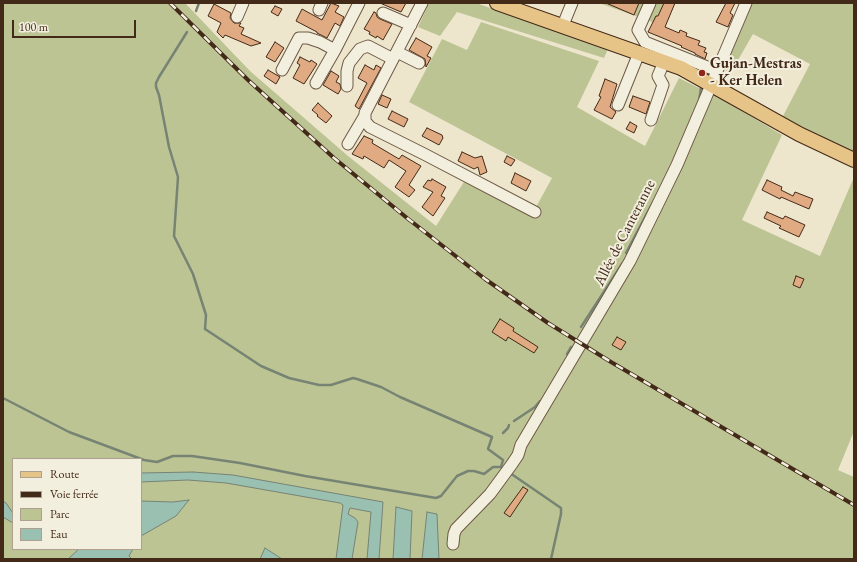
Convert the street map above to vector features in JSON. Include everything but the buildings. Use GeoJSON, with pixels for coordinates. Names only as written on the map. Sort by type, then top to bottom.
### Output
{"type":"FeatureCollection","features":[{"type":"Feature","properties":{"kind":"main road"},"geometry":{"type":"LineString","coordinates":[[497,3],[563,26],[642,50],[664,62],[681,68],[799,134],[854,160]]}},
{"type":"Feature","properties":{"kind":"street"},"geometry":{"type":"LineString","coordinates":[[237,17],[243,3]]}},
{"type":"Feature","properties":{"kind":"street"},"geometry":{"type":"LineString","coordinates":[[316,83],[359,3]]}},
{"type":"Feature","properties":{"kind":"street"},"geometry":{"type":"LineString","coordinates":[[348,144],[364,117],[422,3]]}},
{"type":"Feature","properties":{"kind":"street"},"geometry":{"type":"LineString","coordinates":[[563,26],[572,3]]}},
{"type":"Feature","properties":{"kind":"street"},"geometry":{"type":"LineString","coordinates":[[618,105],[642,50],[638,30],[650,3]]}},
{"type":"Feature","properties":{"kind":"street","name":"Allée de Canteranne"},"geometry":{"type":"LineString","coordinates":[[453,544],[456,529],[490,494],[508,471],[518,455],[521,445],[630,261],[677,165],[746,3]]}},
{"type":"Feature","properties":{"kind":"street"},"geometry":{"type":"LineString","coordinates":[[383,13],[411,25]]}},
{"type":"Feature","properties":{"kind":"street"},"geometry":{"type":"LineString","coordinates":[[364,36],[395,55]]}},
{"type":"Feature","properties":{"kind":"street"},"geometry":{"type":"LineString","coordinates":[[282,70],[299,38],[308,38],[320,42],[335,50]]}},
{"type":"Feature","properties":{"kind":"street"},"geometry":{"type":"LineString","coordinates":[[347,86],[347,71],[350,63],[360,49],[368,46],[418,63]]}},
{"type":"Feature","properties":{"kind":"street"},"geometry":{"type":"LineString","coordinates":[[642,50],[710,68]]}},
{"type":"Feature","properties":{"kind":"street"},"geometry":{"type":"LineString","coordinates":[[651,120],[663,85],[658,76],[664,62]]}},
{"type":"Feature","properties":{"kind":"street"},"geometry":{"type":"LineString","coordinates":[[364,117],[370,127],[431,157],[535,212]]}},
{"type":"Feature","properties":{"kind":"green space"},"geometry":{"type":"Polygon","coordinates":[[[3,3],[185,3],[250,71],[348,156],[436,226],[469,174],[536,207],[552,178],[409,102],[442,39],[467,50],[481,22],[599,61],[577,107],[645,146],[679,78],[727,102],[782,135],[742,220],[820,256],[854,177],[854,431],[838,470],[854,477],[854,559],[3,559],[3,3]]]}},
{"type":"Feature","properties":{"kind":"green space"},"geometry":{"type":"Polygon","coordinates":[[[429,3],[476,3],[608,49],[604,58],[457,12],[440,36],[418,27],[429,3]]]}},
{"type":"Feature","properties":{"kind":"green space"},"geometry":{"type":"Polygon","coordinates":[[[599,3],[667,3],[658,24],[599,3]]]}},
{"type":"Feature","properties":{"kind":"green space"},"geometry":{"type":"Polygon","coordinates":[[[748,3],[854,3],[854,153],[782,118],[810,64],[753,34],[730,74],[722,67],[748,3]]]}},
{"type":"Feature","properties":{"kind":"water"},"geometry":{"type":"Polygon","coordinates":[[[193,472],[233,475],[383,502],[379,559],[367,559],[371,512],[350,508],[348,514],[355,518],[358,522],[352,559],[336,559],[343,505],[340,503],[226,483],[188,480],[142,482],[142,473],[193,472]]]}},
{"type":"Feature","properties":{"kind":"water"},"geometry":{"type":"Polygon","coordinates":[[[189,500],[176,516],[142,535],[142,501],[173,502],[189,500]]]}},
{"type":"Feature","properties":{"kind":"water"},"geometry":{"type":"Polygon","coordinates":[[[3,501],[12,512],[12,522],[3,517],[3,501]]]}},
{"type":"Feature","properties":{"kind":"water"},"geometry":{"type":"Polygon","coordinates":[[[396,507],[412,511],[410,559],[393,559],[396,507]]]}},
{"type":"Feature","properties":{"kind":"water"},"geometry":{"type":"Polygon","coordinates":[[[427,512],[437,514],[439,559],[422,559],[427,512]]]}},
{"type":"Feature","properties":{"kind":"water"},"geometry":{"type":"Polygon","coordinates":[[[265,548],[282,559],[260,559],[265,548]]]}},
{"type":"Feature","properties":{"kind":"water"},"geometry":{"type":"Polygon","coordinates":[[[78,550],[132,550],[129,556],[132,559],[68,559],[78,550]]]}},
{"type":"Feature","properties":{"kind":"waterway"},"geometry":{"type":"LineString","coordinates":[[196,11],[199,3]]}},
{"type":"Feature","properties":{"kind":"waterway"},"geometry":{"type":"LineString","coordinates":[[187,32],[159,77],[156,87],[159,95],[169,147],[178,177],[174,236],[193,274],[206,315],[205,329],[261,366],[289,378],[319,385],[331,385],[353,378],[357,379],[381,387],[400,397],[492,437],[488,449],[503,460],[501,467]]}},
{"type":"Feature","properties":{"kind":"waterway"},"geometry":{"type":"LineString","coordinates":[[699,101],[701,88]]}},
{"type":"Feature","properties":{"kind":"waterway"},"geometry":{"type":"LineString","coordinates":[[626,253],[653,202]]}},
{"type":"Feature","properties":{"kind":"waterway"},"geometry":{"type":"LineString","coordinates":[[581,327],[622,264]]}},
{"type":"Feature","properties":{"kind":"waterway"},"geometry":{"type":"LineString","coordinates":[[567,354],[571,347]]}},
{"type":"Feature","properties":{"kind":"waterway"},"geometry":{"type":"LineString","coordinates":[[3,398],[69,432],[139,458]]}},
{"type":"Feature","properties":{"kind":"waterway"},"geometry":{"type":"LineString","coordinates":[[514,421],[535,407],[540,401]]}},
{"type":"Feature","properties":{"kind":"waterway"},"geometry":{"type":"LineString","coordinates":[[503,433],[509,425]]}},
{"type":"Feature","properties":{"kind":"waterway"},"geometry":{"type":"LineString","coordinates":[[142,459],[157,462],[173,456],[192,456],[240,463],[305,476],[436,498],[441,496],[457,476],[468,471],[484,474],[493,467],[501,467]]}},
{"type":"Feature","properties":{"kind":"waterway"},"geometry":{"type":"LineString","coordinates":[[510,473],[561,508],[551,559]]}},
{"type":"Feature","properties":{"kind":"railway"},"geometry":{"type":"LineString","coordinates":[[170,3],[248,80],[334,158],[485,279],[548,323],[611,362],[854,505]]}},
{"type":"Feature","properties":{"kind":"place","name":"Gujan-Mestras - Ker Helen"},"geometry":{"type":"Point","coordinates":[702,73]}}]}
